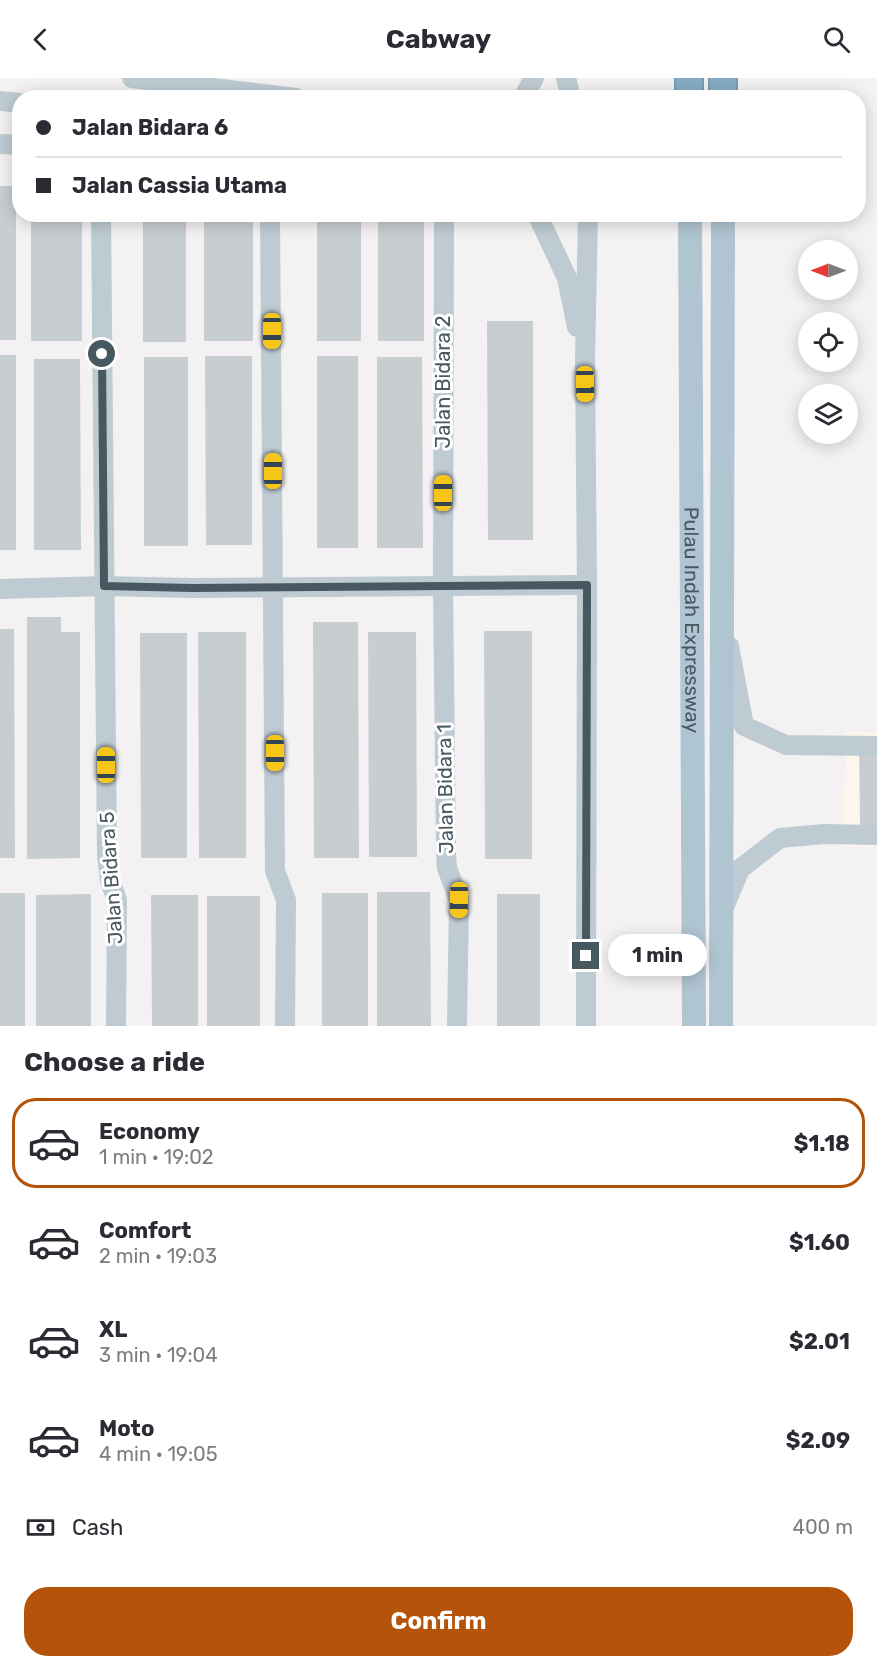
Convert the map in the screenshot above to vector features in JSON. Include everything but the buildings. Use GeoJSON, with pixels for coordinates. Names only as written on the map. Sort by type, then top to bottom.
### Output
{"type":"FeatureCollection","features":[{"type":"Feature","properties":{"kind":"main road","name":"Pulau Indah Expressway"},"geometry":{"type":"LineString","coordinates":[[690,222],[694,1026]]}},
{"type":"Feature","properties":{"kind":"main road","name":"Pulau Indah Expressway"},"geometry":{"type":"LineString","coordinates":[[722,1026],[723,222]]}},
{"type":"Feature","properties":{"kind":"street"},"geometry":{"type":"LineString","coordinates":[[132,78],[230,90]]}},
{"type":"Feature","properties":{"kind":"street","name":"Jalan Bidara 5"},"geometry":{"type":"LineString","coordinates":[[101,222],[107,855],[110,881],[117,900],[116,1026]]}},
{"type":"Feature","properties":{"kind":"street"},"geometry":{"type":"LineString","coordinates":[[270,222],[275,871],[286,900],[285,1026]]}},
{"type":"Feature","properties":{"kind":"street","name":"Jalan Bidara 2"},"geometry":{"type":"LineString","coordinates":[[442,586],[444,222]]}},
{"type":"Feature","properties":{"kind":"street"},"geometry":{"type":"LineString","coordinates":[[541,222],[567,278],[585,362]]}},
{"type":"Feature","properties":{"kind":"street"},"geometry":{"type":"LineString","coordinates":[[586,1026],[585,362],[588,222]]}},
{"type":"Feature","properties":{"kind":"street"},"geometry":{"type":"LineString","coordinates":[[0,589],[104,586],[587,585]]}},
{"type":"Feature","properties":{"kind":"street","name":"Jalan Bidara 1"},"geometry":{"type":"LineString","coordinates":[[442,586],[446,853],[447,868],[459,900],[458,1026]]}},
{"type":"Feature","properties":{"kind":"street"},"geometry":{"type":"LineString","coordinates":[[722,608],[744,726],[786,745],[877,746]]}},
{"type":"Feature","properties":{"kind":"street"},"geometry":{"type":"LineString","coordinates":[[722,913],[740,869],[780,838],[824,834],[877,835]]}},
{"type":"Feature","properties":{"kind":"shaded area"},"geometry":{"type":"Polygon","coordinates":[[[846,731],[877,732],[877,847],[843,847],[846,731]]]}},
{"type":"Feature","properties":{"kind":"route"},"geometry":{"type":"LineString","coordinates":[[102,354],[104,586],[192,588],[587,585],[586,956]]}}]}
